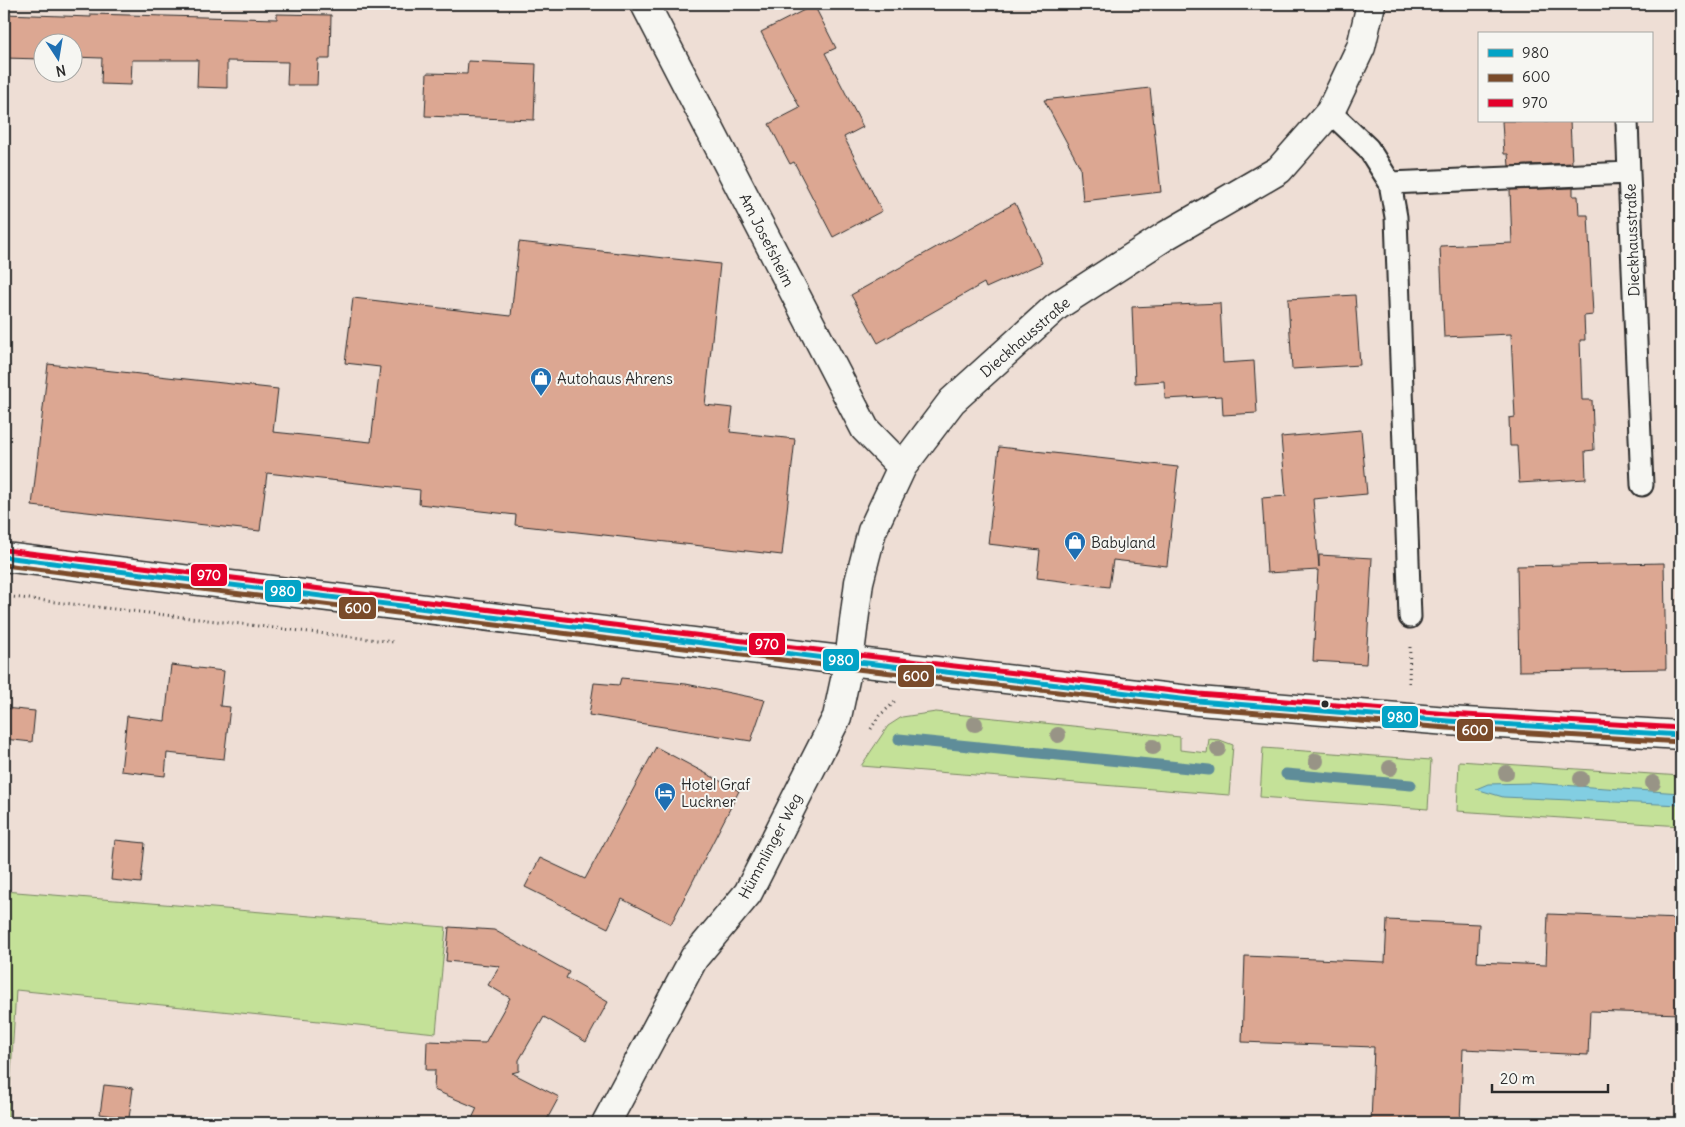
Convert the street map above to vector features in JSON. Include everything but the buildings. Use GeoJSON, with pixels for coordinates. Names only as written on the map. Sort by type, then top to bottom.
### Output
{"type":"FeatureCollection","features":[{"type":"Feature","properties":{"kind":"street","name":"Am Josefsheim"},"geometry":{"type":"LineString","coordinates":[[645,4],[865,429],[902,467]]}},
{"type":"Feature","properties":{"kind":"street","name":"Dieckhausstraße"},"geometry":{"type":"LineString","coordinates":[[850,661],[859,582],[872,531],[902,467],[952,401],[1057,306],[1167,235],[1279,170],[1330,112],[1361,47],[1372,4]]}},
{"type":"Feature","properties":{"kind":"street"},"geometry":{"type":"LineString","coordinates":[[4,557],[850,661],[1198,701],[1681,735]]}},
{"type":"Feature","properties":{"kind":"street","name":"Hümmlinger Weg"},"geometry":{"type":"LineString","coordinates":[[606,1123],[694,958],[748,893],[837,717],[850,661]]}},
{"type":"Feature","properties":{"kind":"lane"},"geometry":{"type":"LineString","coordinates":[[1330,112],[1368,148],[1390,183],[1396,217],[1410,617]]}},
{"type":"Feature","properties":{"kind":"lane"},"geometry":{"type":"LineString","coordinates":[[1626,122],[1629,173]]}},
{"type":"Feature","properties":{"kind":"lane","name":"Dieckhausstraße"},"geometry":{"type":"LineString","coordinates":[[1390,183],[1629,173],[1642,485]]}},
{"type":"Feature","properties":{"kind":"path"},"geometry":{"type":"LineString","coordinates":[[1408,717],[1410,617]]}},
{"type":"Feature","properties":{"kind":"green space"},"geometry":{"type":"Polygon","coordinates":[[[936,712],[1180,737],[1180,750],[1207,753],[1209,739],[1220,740],[1233,745],[1229,795],[861,766],[888,726],[902,717],[936,712]]]}},
{"type":"Feature","properties":{"kind":"green space"},"geometry":{"type":"Polygon","coordinates":[[[1263,748],[1431,760],[1428,809],[1260,797],[1263,748]]]}},
{"type":"Feature","properties":{"kind":"green space"},"geometry":{"type":"Polygon","coordinates":[[[1459,761],[1681,776],[1681,826],[1457,811],[1459,761]]]}},
{"type":"Feature","properties":{"kind":"green space"},"geometry":{"type":"Polygon","coordinates":[[[4,891],[446,927],[436,1033],[16,990],[8,1123],[4,1123],[4,891]]]}},
{"type":"Feature","properties":{"kind":"water"},"geometry":{"type":"Polygon","coordinates":[[[1531,783],[1681,793],[1681,805],[1503,797],[1476,789],[1488,784],[1531,783]]]}},
{"type":"Feature","properties":{"kind":"waterway"},"geometry":{"type":"LineString","coordinates":[[899,739],[1209,770]]}},
{"type":"Feature","properties":{"kind":"waterway"},"geometry":{"type":"LineString","coordinates":[[1286,774],[1411,785]]}},
{"type":"Feature","properties":{"kind":"transit line","name":"970"},"geometry":{"type":"LineString","coordinates":[[5,550],[850,654],[1199,694],[1449,714],[1681,728]]}},
{"type":"Feature","properties":{"kind":"transit line","name":"980"},"geometry":{"type":"LineString","coordinates":[[4,557],[849,661],[1198,701],[1448,721],[1681,735]]}},
{"type":"Feature","properties":{"kind":"transit line","name":"600"},"geometry":{"type":"LineString","coordinates":[[4,565],[848,668],[1197,708],[1447,728],[1681,742]]}},
{"type":"Feature","properties":{"kind":"place","name":"Autohaus Ahrens"},"geometry":{"type":"Point","coordinates":[541,397]}},
{"type":"Feature","properties":{"kind":"place","name":"Babyland"},"geometry":{"type":"Point","coordinates":[1075,561]}},
{"type":"Feature","properties":{"kind":"place","name":"Hotel Graf Luckner"},"geometry":{"type":"Point","coordinates":[665,812]}}]}
